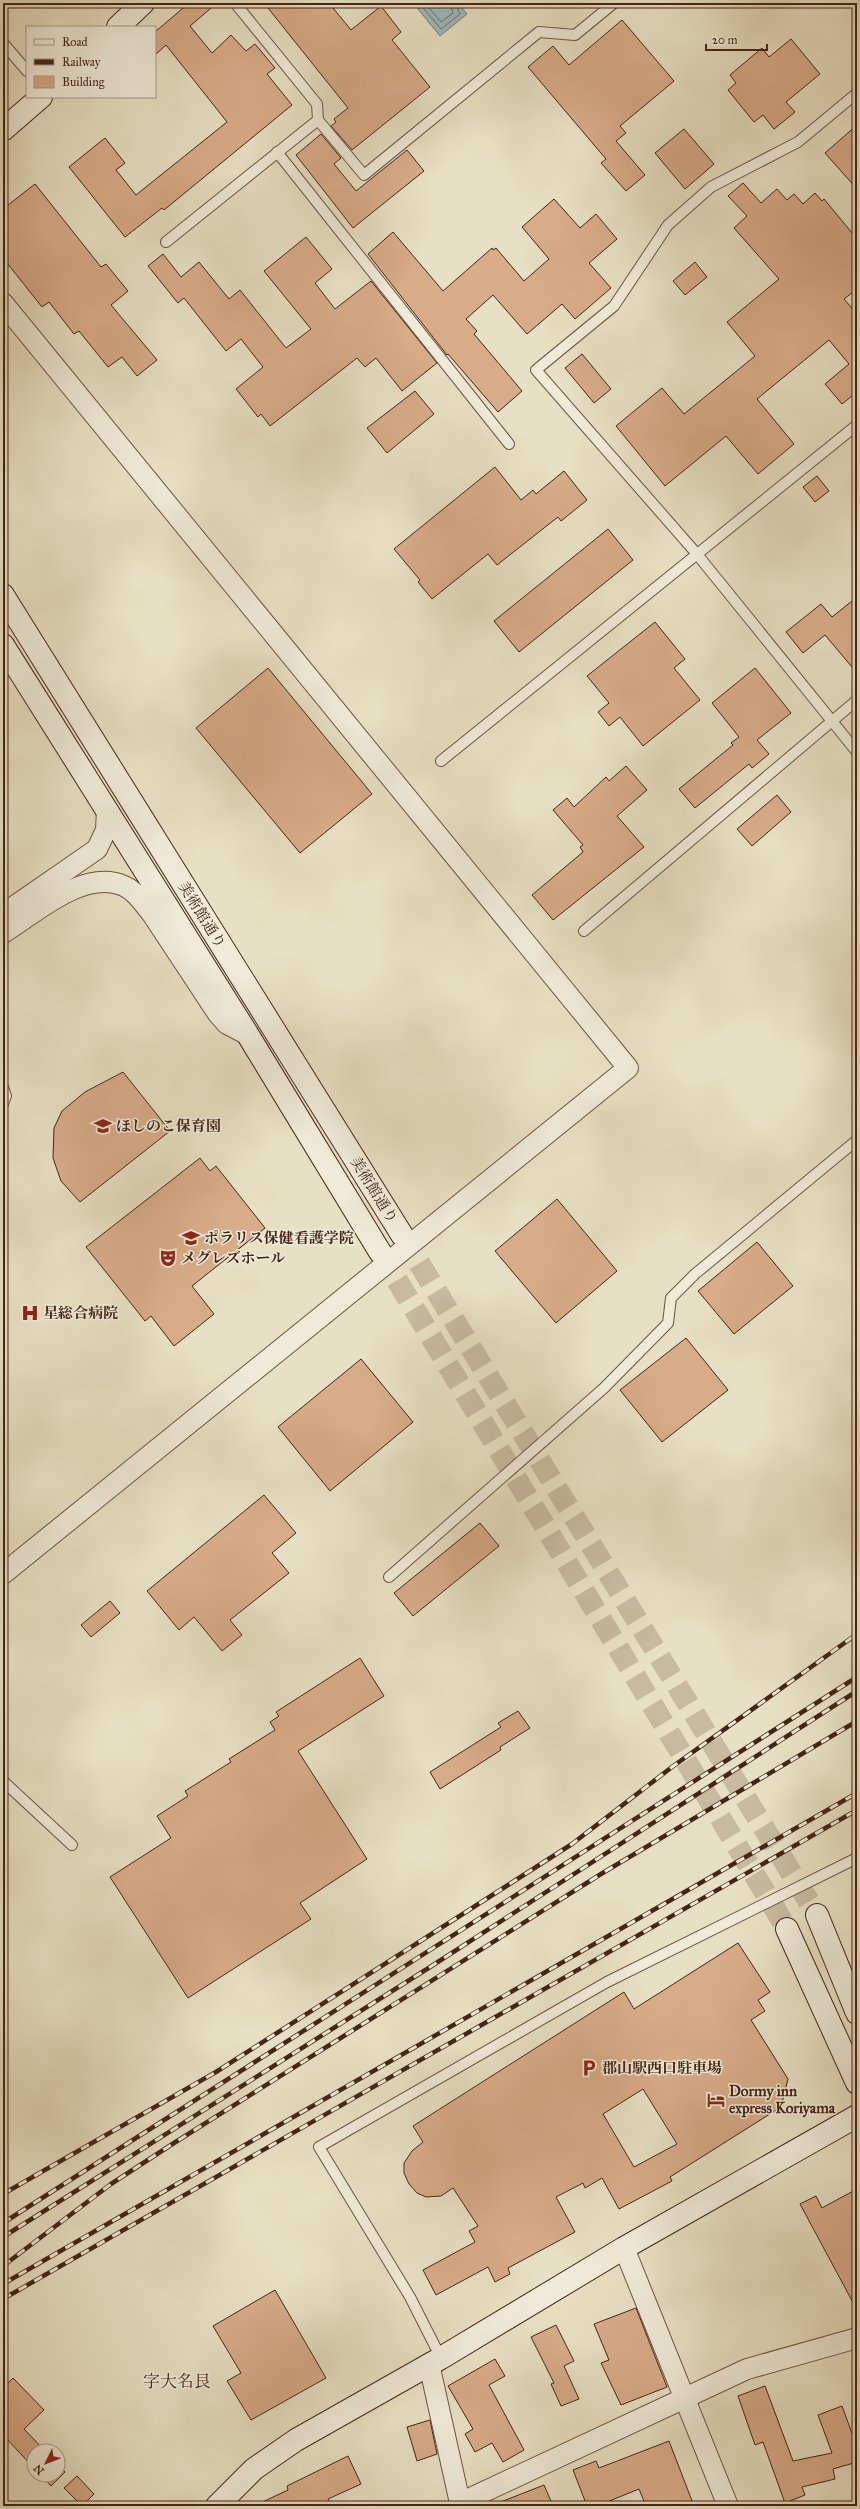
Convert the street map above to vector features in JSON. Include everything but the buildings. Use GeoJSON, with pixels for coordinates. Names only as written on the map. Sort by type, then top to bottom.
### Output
{"type":"FeatureCollection","features":[{"type":"Feature","properties":{"kind":"street"},"geometry":{"type":"LineString","coordinates":[[119,26],[143,3]]}},
{"type":"Feature","properties":{"kind":"street"},"geometry":{"type":"LineString","coordinates":[[3,130],[40,98]]}},
{"type":"Feature","properties":{"kind":"street"},"geometry":{"type":"LineString","coordinates":[[3,303],[628,1068],[3,1574]]}},
{"type":"Feature","properties":{"kind":"street","name":"美術館通り"},"geometry":{"type":"LineString","coordinates":[[3,595],[402,1235]]}},
{"type":"Feature","properties":{"kind":"street","name":"美術館通り"},"geometry":{"type":"LineString","coordinates":[[3,645],[248,1035],[380,1252]]}},
{"type":"Feature","properties":{"kind":"street"},"geometry":{"type":"LineString","coordinates":[[3,914],[97,849],[106,830],[107,809]]}},
{"type":"Feature","properties":{"kind":"street"},"geometry":{"type":"LineString","coordinates":[[3,933],[76,887],[98,882],[124,886],[140,899],[152,914],[218,1014],[228,1024],[248,1035]]}},
{"type":"Feature","properties":{"kind":"street"},"geometry":{"type":"LineString","coordinates":[[816,1915],[857,2012]]}},
{"type":"Feature","properties":{"kind":"street"},"geometry":{"type":"LineString","coordinates":[[787,1929],[857,2083]]}},
{"type":"Feature","properties":{"kind":"street"},"geometry":{"type":"LineString","coordinates":[[217,2506],[254,2469],[296,2440],[435,2361],[624,2248],[857,2116]]}},
{"type":"Feature","properties":{"kind":"street"},"geometry":{"type":"LineString","coordinates":[[624,2248],[686,2398],[728,2506]]}},
{"type":"Feature","properties":{"kind":"street"},"geometry":{"type":"LineString","coordinates":[[435,2361],[461,2504],[747,2369],[857,2338]]}},
{"type":"Feature","properties":{"kind":"lane"},"geometry":{"type":"LineString","coordinates":[[235,3],[317,104],[318,120],[364,175],[539,32],[575,35],[614,3]]}},
{"type":"Feature","properties":{"kind":"lane"},"geometry":{"type":"LineString","coordinates":[[3,43],[26,70]]}},
{"type":"Feature","properties":{"kind":"lane"},"geometry":{"type":"LineString","coordinates":[[857,93],[798,142],[706,192],[668,225],[614,306],[536,370],[696,554],[857,752]]}},
{"type":"Feature","properties":{"kind":"lane"},"geometry":{"type":"LineString","coordinates":[[166,242],[276,152],[318,120]]}},
{"type":"Feature","properties":{"kind":"lane"},"geometry":{"type":"LineString","coordinates":[[276,152],[509,444]]}},
{"type":"Feature","properties":{"kind":"lane"},"geometry":{"type":"LineString","coordinates":[[441,760],[857,425]]}},
{"type":"Feature","properties":{"kind":"lane"},"geometry":{"type":"LineString","coordinates":[[584,931],[857,700]]}},
{"type":"Feature","properties":{"kind":"lane"},"geometry":{"type":"LineString","coordinates":[[3,1087],[6,1096],[3,1104]]}},
{"type":"Feature","properties":{"kind":"lane"},"geometry":{"type":"LineString","coordinates":[[389,1577],[604,1388],[668,1323],[671,1298],[695,1274],[857,1140]]}},
{"type":"Feature","properties":{"kind":"lane"},"geometry":{"type":"LineString","coordinates":[[3,1781],[72,1845]]}},
{"type":"Feature","properties":{"kind":"lane"},"geometry":{"type":"LineString","coordinates":[[435,2361],[410,2297],[319,2147],[607,1982],[857,1858]]}},
{"type":"Feature","properties":{"kind":"water"},"geometry":{"type":"Polygon","coordinates":[[[413,3],[458,3],[467,14],[440,36],[413,3]]]}},
{"type":"Feature","properties":{"kind":"tunnel"},"geometry":{"type":"LineString","coordinates":[[402,1235],[817,1915]]}},
{"type":"Feature","properties":{"kind":"tunnel"},"geometry":{"type":"LineString","coordinates":[[380,1252],[787,1929]]}},
{"type":"Feature","properties":{"kind":"railway"},"geometry":{"type":"LineString","coordinates":[[3,2194],[216,2072],[572,1844],[672,1767],[857,1634]]}},
{"type":"Feature","properties":{"kind":"railway"},"geometry":{"type":"LineString","coordinates":[[3,2223],[857,1677]]}},
{"type":"Feature","properties":{"kind":"railway"},"geometry":{"type":"LineString","coordinates":[[3,2237],[427,1969],[857,1691]]}},
{"type":"Feature","properties":{"kind":"railway"},"geometry":{"type":"LineString","coordinates":[[3,2266],[111,2184],[174,2143],[601,1874],[857,1721]]}},
{"type":"Feature","properties":{"kind":"railway"},"geometry":{"type":"LineString","coordinates":[[3,2284],[857,1793]]}},
{"type":"Feature","properties":{"kind":"railway"},"geometry":{"type":"LineString","coordinates":[[3,2299],[857,1810]]}},
{"type":"Feature","properties":{"kind":"place","name":"ほしのこ保育園"},"geometry":{"type":"Point","coordinates":[103,1126]}},
{"type":"Feature","properties":{"kind":"place","name":"ポラリス保健看護学院"},"geometry":{"type":"Point","coordinates":[191,1238]}},
{"type":"Feature","properties":{"kind":"place","name":"メグレズホール"},"geometry":{"type":"Point","coordinates":[168,1258]}},
{"type":"Feature","properties":{"kind":"place","name":"星総合病院"},"geometry":{"type":"Point","coordinates":[30,1313]}},
{"type":"Feature","properties":{"kind":"place","name":"郡山駅西口駐車場"},"geometry":{"type":"Point","coordinates":[589,2068]}},
{"type":"Feature","properties":{"kind":"place","name":"Dormy inn express Koriyama"},"geometry":{"type":"Point","coordinates":[716,2100]}},
{"type":"Feature","properties":{"kind":"district","name":"字大名艮"},"geometry":{"type":"Point","coordinates":[177,2381]}}]}
